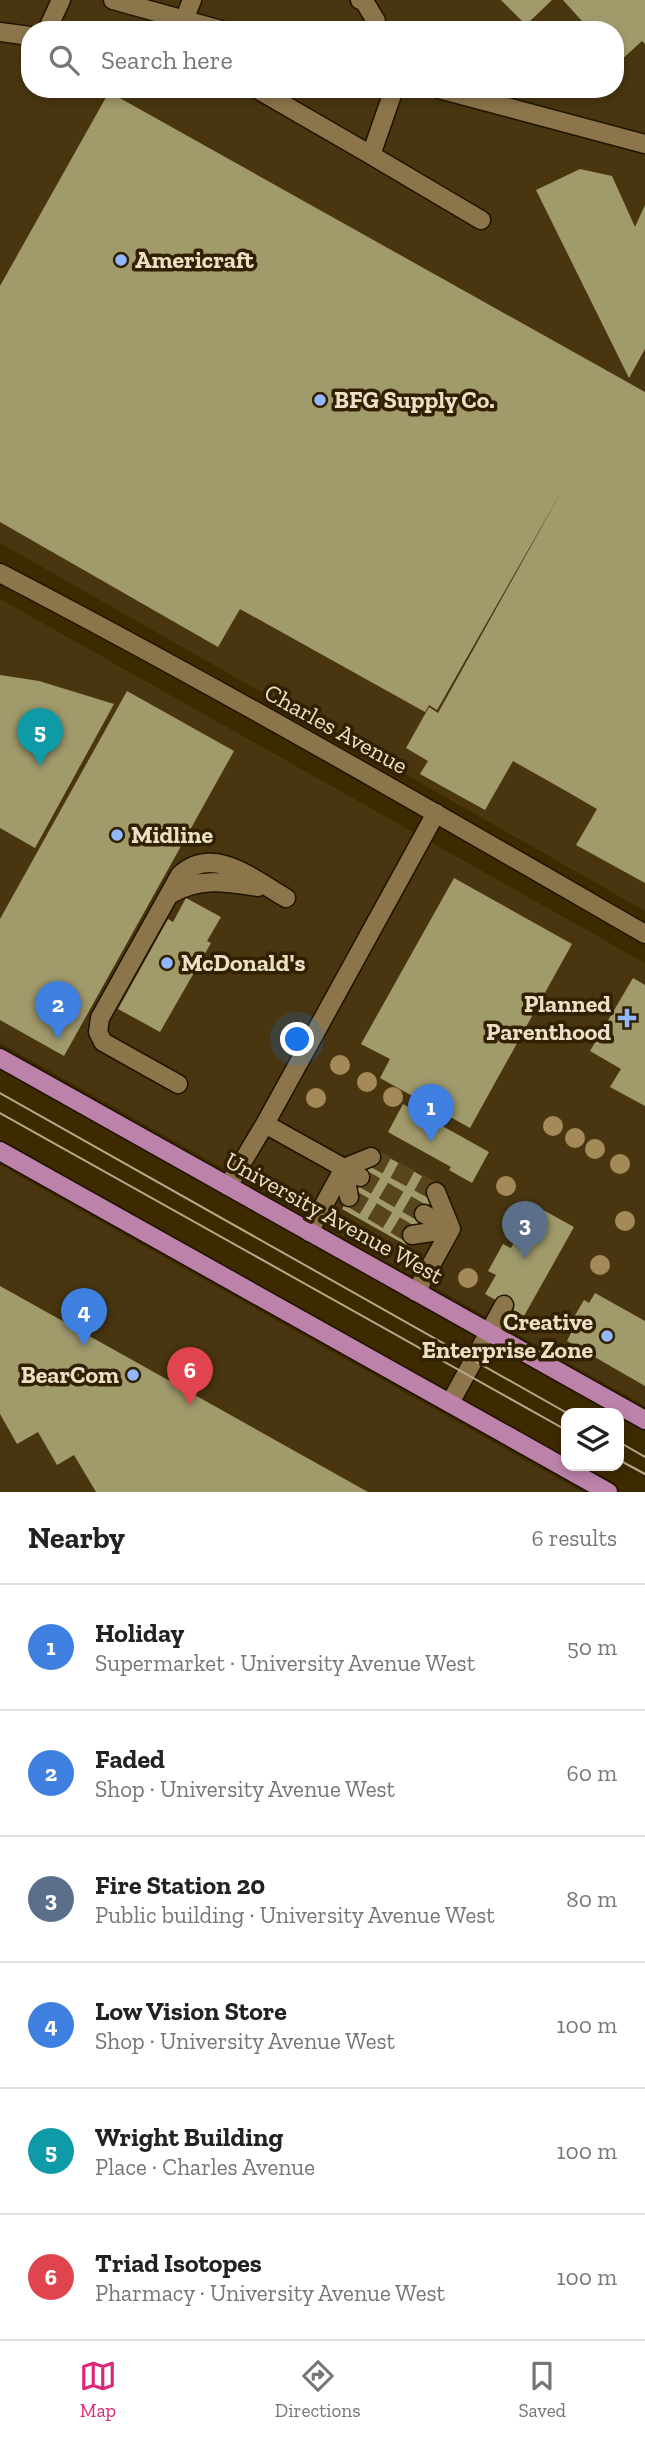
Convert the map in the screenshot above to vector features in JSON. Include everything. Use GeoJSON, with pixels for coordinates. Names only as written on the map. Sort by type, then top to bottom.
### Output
{"type":"FeatureCollection","features":[{"type":"Feature","properties":{"kind":"main road","name":"University Avenue West"},"geometry":{"type":"LineString","coordinates":[[0,1058],[645,1420]]}},
{"type":"Feature","properties":{"kind":"main road"},"geometry":{"type":"LineString","coordinates":[[0,1152],[608,1492]]}},
{"type":"Feature","properties":{"kind":"street"},"geometry":{"type":"LineString","coordinates":[[51,21],[61,0]]}},
{"type":"Feature","properties":{"kind":"street"},"geometry":{"type":"LineString","coordinates":[[113,0],[188,21]]}},
{"type":"Feature","properties":{"kind":"street"},"geometry":{"type":"LineString","coordinates":[[184,20],[192,0]]}},
{"type":"Feature","properties":{"kind":"street"},"geometry":{"type":"LineString","coordinates":[[360,0],[364,1],[375,21]]}},
{"type":"Feature","properties":{"kind":"street"},"geometry":{"type":"LineString","coordinates":[[0,32],[21,35]]}},
{"type":"Feature","properties":{"kind":"street"},"geometry":{"type":"LineString","coordinates":[[273,98],[481,220]]}},
{"type":"Feature","properties":{"kind":"street"},"geometry":{"type":"LineString","coordinates":[[371,155],[391,98]]}},
{"type":"Feature","properties":{"kind":"street"},"geometry":{"type":"LineString","coordinates":[[473,98],[645,144]]}},
{"type":"Feature","properties":{"kind":"street","name":"Charles Avenue"},"geometry":{"type":"LineString","coordinates":[[0,573],[111,631],[645,934]]}},
{"type":"Feature","properties":{"kind":"street"},"geometry":{"type":"LineString","coordinates":[[228,1186],[265,1124],[436,813]]}},
{"type":"Feature","properties":{"kind":"street"},"geometry":{"type":"LineString","coordinates":[[178,1084],[103,1042],[98,1032],[100,1018],[180,875],[189,867],[204,862],[231,867],[286,898]]}},
{"type":"Feature","properties":{"kind":"street"},"geometry":{"type":"LineString","coordinates":[[265,1124],[360,1177]]}},
{"type":"Feature","properties":{"kind":"street"},"geometry":{"type":"LineString","coordinates":[[309,1232],[344,1168],[371,1157]]}},
{"type":"Feature","properties":{"kind":"street"},"geometry":{"type":"LineString","coordinates":[[344,1168],[349,1197]]}},
{"type":"Feature","properties":{"kind":"street"},"geometry":{"type":"LineString","coordinates":[[436,1192],[451,1229]]}},
{"type":"Feature","properties":{"kind":"street"},"geometry":{"type":"LineString","coordinates":[[424,1214],[451,1229]]}},
{"type":"Feature","properties":{"kind":"street"},"geometry":{"type":"LineString","coordinates":[[412,1235],[451,1229]]}},
{"type":"Feature","properties":{"kind":"street"},"geometry":{"type":"LineString","coordinates":[[416,1292],[451,1229]]}},
{"type":"Feature","properties":{"kind":"street"},"geometry":{"type":"LineString","coordinates":[[450,1403],[504,1305]]}},
{"type":"Feature","properties":{"kind":"shaded area"},"geometry":{"type":"Polygon","coordinates":[[[0,0],[645,0],[645,911],[0,543],[0,0]]]}},
{"type":"Feature","properties":{"kind":"shaded area"},"geometry":{"type":"Polygon","coordinates":[[[0,599],[645,963],[645,1406],[0,1043],[0,599]]]}},
{"type":"Feature","properties":{"kind":"shaded area"},"geometry":{"type":"Polygon","coordinates":[[[0,1165],[582,1492],[0,1492],[0,1165]]]}},
{"type":"Feature","properties":{"kind":"building"},"geometry":{"type":"Polygon","coordinates":[[[501,0],[552,0],[530,21],[522,21],[501,0]]]}},
{"type":"Feature","properties":{"kind":"building"},"geometry":{"type":"Polygon","coordinates":[[[563,0],[645,0],[645,44],[642,41],[624,57],[624,21],[582,21],[563,0]]]}},
{"type":"Feature","properties":{"kind":"building"},"geometry":{"type":"Polygon","coordinates":[[[106,98],[120,98],[645,392],[645,883],[576,845],[597,809],[513,761],[485,810],[420,774],[428,761],[406,748],[429,707],[438,713],[564,487],[437,710],[429,705],[425,712],[240,609],[218,647],[0,522],[0,286],[106,98]]]}},
{"type":"Feature","properties":{"kind":"building"},"geometry":{"type":"Polygon","coordinates":[[[580,169],[612,176],[635,227],[645,205],[645,349],[629,378],[536,190],[580,169]]]}},
{"type":"Feature","properties":{"kind":"building"},"geometry":{"type":"Polygon","coordinates":[[[0,675],[39,681],[114,704],[35,848],[0,828],[0,675]]]}},
{"type":"Feature","properties":{"kind":"building","name":"Midline"},"geometry":{"type":"Polygon","coordinates":[[[127,691],[234,751],[64,1056],[0,1020],[0,919],[127,691]]]}},
{"type":"Feature","properties":{"kind":"building"},"geometry":{"type":"Polygon","coordinates":[[[454,878],[572,944],[470,1128],[380,1078],[390,1059],[361,1044],[454,878]]]}},
{"type":"Feature","properties":{"kind":"building"},"geometry":{"type":"Polygon","coordinates":[[[186,898],[221,917],[207,941],[211,943],[160,1032],[118,1009],[168,919],[173,922],[186,898]]]}},
{"type":"Feature","properties":{"kind":"building","name":"Planned Parenthood"},"geometry":{"type":"Polygon","coordinates":[[[633,978],[645,985],[645,1106],[610,1087],[621,1069],[590,1051],[633,978]]]}},
{"type":"Feature","properties":{"kind":"building"},"geometry":{"type":"Polygon","coordinates":[[[403,1104],[489,1152],[472,1183],[449,1170],[451,1167],[388,1132],[403,1104]]]}},
{"type":"Feature","properties":{"kind":"building"},"geometry":{"type":"Polygon","coordinates":[[[375,1150],[440,1186],[406,1245],[342,1209],[375,1150]]]}},
{"type":"Feature","properties":{"kind":"building"},"geometry":{"type":"Polygon","coordinates":[[[534,1205],[574,1227],[524,1316],[485,1294],[496,1275],[488,1271],[503,1244],[511,1248],[534,1205]]]}},
{"type":"Feature","properties":{"kind":"building"},"geometry":{"type":"Polygon","coordinates":[[[0,1286],[368,1492],[96,1492],[74,1455],[57,1465],[38,1432],[17,1444],[0,1414],[0,1286]]]}},
{"type":"Feature","properties":{"kind":"building","name":"Creative Enterprise Zone"},"geometry":{"type":"Polygon","coordinates":[[[595,1293],[645,1321],[645,1386],[567,1341],[572,1331],[567,1329],[584,1300],[589,1303],[595,1293]]]}},
{"type":"Feature","properties":{"kind":"tunnel"},"geometry":{"type":"LineString","coordinates":[[371,1157],[436,1192]]}},
{"type":"Feature","properties":{"kind":"tunnel"},"geometry":{"type":"LineString","coordinates":[[360,1177],[424,1214]]}},
{"type":"Feature","properties":{"kind":"tunnel"},"geometry":{"type":"LineString","coordinates":[[349,1197],[412,1235]]}},
{"type":"Feature","properties":{"kind":"tram line"},"geometry":{"type":"LineString","coordinates":[[0,1093],[561,1410]]}},
{"type":"Feature","properties":{"kind":"tram line"},"geometry":{"type":"LineString","coordinates":[[0,1113],[561,1427]]}},
{"type":"Feature","properties":{"kind":"tram line"},"geometry":{"type":"LineString","coordinates":[[624,1445],[645,1457]]}},
{"type":"Feature","properties":{"kind":"tram line"},"geometry":{"type":"LineString","coordinates":[[624,1463],[645,1474]]}},
{"type":"Feature","properties":{"kind":"place","name":"Americraft"},"geometry":{"type":"Point","coordinates":[121,260]}},
{"type":"Feature","properties":{"kind":"place","name":"BFG Supply Co."},"geometry":{"type":"Point","coordinates":[320,400]}},
{"type":"Feature","properties":{"kind":"place","name":"Wright Building"},"geometry":{"type":"Point","coordinates":[40,766]}},
{"type":"Feature","properties":{"kind":"place","name":"Midline"},"geometry":{"type":"Point","coordinates":[117,835]}},
{"type":"Feature","properties":{"kind":"place","name":"McDonald's"},"geometry":{"type":"Point","coordinates":[167,963]}},
{"type":"Feature","properties":{"kind":"place","name":"Planned Parenthood"},"geometry":{"type":"Point","coordinates":[627,1018]}},
{"type":"Feature","properties":{"kind":"place","name":"Faded"},"geometry":{"type":"Point","coordinates":[58,1039]}},
{"type":"Feature","properties":{"kind":"place","name":"Holiday"},"geometry":{"type":"Point","coordinates":[431,1142]}},
{"type":"Feature","properties":{"kind":"place","name":"Fire Station 20"},"geometry":{"type":"Point","coordinates":[525,1259]}},
{"type":"Feature","properties":{"kind":"place","name":"Creative Enterprise Zone"},"geometry":{"type":"Point","coordinates":[607,1336]}},
{"type":"Feature","properties":{"kind":"place","name":"Low Vision Store"},"geometry":{"type":"Point","coordinates":[84,1346]}},
{"type":"Feature","properties":{"kind":"place","name":"BearCom"},"geometry":{"type":"Point","coordinates":[133,1375]}},
{"type":"Feature","properties":{"kind":"place","name":"Triad Isotopes"},"geometry":{"type":"Point","coordinates":[190,1405]}}]}
